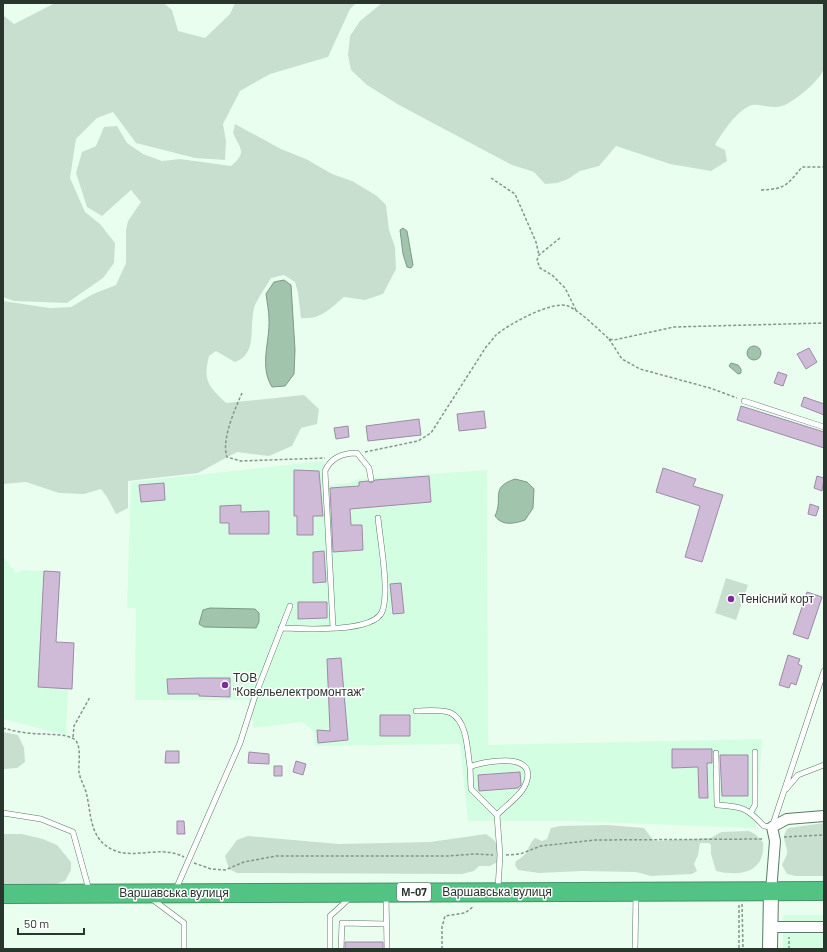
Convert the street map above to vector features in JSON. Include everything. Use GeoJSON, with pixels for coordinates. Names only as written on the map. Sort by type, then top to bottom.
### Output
{"type":"FeatureCollection","features":[{"type":"Feature","properties":{"kind":"highway","name":"Варшавська вулиця"},"geometry":{"type":"LineString","coordinates":[[3,894],[824,891]]}},
{"type":"Feature","properties":{"kind":"street"},"geometry":{"type":"LineString","coordinates":[[770,949],[771,892],[775,851],[775,838],[772,827],[787,819],[824,816]]}},
{"type":"Feature","properties":{"kind":"street"},"geometry":{"type":"LineString","coordinates":[[770,927],[824,927]]}},
{"type":"Feature","properties":{"kind":"lane"},"geometry":{"type":"LineString","coordinates":[[744,401],[824,427]]}},
{"type":"Feature","properties":{"kind":"lane"},"geometry":{"type":"LineString","coordinates":[[333,627],[324,481],[325,472],[333,459],[341,455],[357,454],[369,468],[371,479]]}},
{"type":"Feature","properties":{"kind":"lane"},"geometry":{"type":"LineString","coordinates":[[281,628],[351,628],[370,623],[382,613],[385,600],[378,518]]}},
{"type":"Feature","properties":{"kind":"lane"},"geometry":{"type":"LineString","coordinates":[[175,893],[188,859],[240,743],[290,606]]}},
{"type":"Feature","properties":{"kind":"lane"},"geometry":{"type":"LineString","coordinates":[[716,753],[717,805],[740,807],[751,812],[764,826],[772,827],[824,671]]}},
{"type":"Feature","properties":{"kind":"lane"},"geometry":{"type":"LineString","coordinates":[[416,711],[450,712],[458,719],[466,739],[471,789],[497,815],[500,855],[498,892]]}},
{"type":"Feature","properties":{"kind":"lane"},"geometry":{"type":"LineString","coordinates":[[751,812],[755,804],[756,752]]}},
{"type":"Feature","properties":{"kind":"lane"},"geometry":{"type":"LineString","coordinates":[[470,767],[478,763],[516,761],[523,765],[528,771],[528,780],[523,789],[497,815]]}},
{"type":"Feature","properties":{"kind":"lane"},"geometry":{"type":"LineString","coordinates":[[784,791],[798,775],[824,765]]}},
{"type":"Feature","properties":{"kind":"lane"},"geometry":{"type":"LineString","coordinates":[[3,813],[41,819],[73,832],[90,893]]}},
{"type":"Feature","properties":{"kind":"lane"},"geometry":{"type":"LineString","coordinates":[[635,949],[636,891]]}},
{"type":"Feature","properties":{"kind":"lane"},"geometry":{"type":"LineString","coordinates":[[330,949],[330,916],[356,892]]}},
{"type":"Feature","properties":{"kind":"lane"},"geometry":{"type":"LineString","coordinates":[[386,892],[387,949]]}},
{"type":"Feature","properties":{"kind":"lane"},"geometry":{"type":"LineString","coordinates":[[143,893],[184,923],[184,949]]}},
{"type":"Feature","properties":{"kind":"lane"},"geometry":{"type":"LineString","coordinates":[[341,949],[342,923],[386,924]]}},
{"type":"Feature","properties":{"kind":"path"},"geometry":{"type":"LineString","coordinates":[[762,190],[781,188],[788,184],[802,167],[824,167]]}},
{"type":"Feature","properties":{"kind":"path"},"geometry":{"type":"LineString","coordinates":[[491,178],[515,194],[536,242],[539,255],[537,260],[540,268],[552,275],[565,288],[576,310],[609,339],[622,359],[640,369],[710,388],[744,401]]}},
{"type":"Feature","properties":{"kind":"path"},"geometry":{"type":"LineString","coordinates":[[539,255],[560,238]]}},
{"type":"Feature","properties":{"kind":"path"},"geometry":{"type":"LineString","coordinates":[[357,454],[424,438],[435,428],[486,346],[496,335],[510,325],[549,307],[559,305],[576,310]]}},
{"type":"Feature","properties":{"kind":"path"},"geometry":{"type":"LineString","coordinates":[[609,339],[619,340],[680,327],[824,322]]}},
{"type":"Feature","properties":{"kind":"path"},"geometry":{"type":"LineString","coordinates":[[242,393],[232,417],[227,441],[227,457],[241,461],[310,458],[333,459]]}},
{"type":"Feature","properties":{"kind":"path"},"geometry":{"type":"LineString","coordinates":[[90,698],[74,726],[74,738],[77,742],[79,773],[86,792],[92,827],[102,843],[111,849],[120,852],[172,851],[188,859]]}},
{"type":"Feature","properties":{"kind":"path"},"geometry":{"type":"LineString","coordinates":[[3,728],[19,732],[63,735],[74,738]]}},
{"type":"Feature","properties":{"kind":"path"},"geometry":{"type":"LineString","coordinates":[[739,949],[740,892]]}},
{"type":"Feature","properties":{"kind":"path"},"geometry":{"type":"LineString","coordinates":[[740,892],[743,949]]}},
{"type":"Feature","properties":{"kind":"path"},"geometry":{"type":"LineString","coordinates":[[442,949],[442,927],[446,916],[465,913],[477,903]]}},
{"type":"Feature","properties":{"kind":"path"},"geometry":{"type":"LineString","coordinates":[[789,927],[789,949]]}},
{"type":"Feature","properties":{"kind":"shaded area"},"geometry":{"type":"Polygon","coordinates":[[[55,3],[164,3],[172,10],[178,31],[205,38],[230,14],[235,3],[356,3],[350,9],[328,57],[270,74],[240,91],[223,124],[226,141],[225,160],[195,158],[136,143],[113,112],[97,118],[76,139],[70,178],[85,212],[100,224],[115,243],[114,263],[103,278],[67,303],[14,301],[3,297],[3,15],[14,24],[55,3]]]}},
{"type":"Feature","properties":{"kind":"shaded area"},"geometry":{"type":"Polygon","coordinates":[[[382,3],[824,3],[825,61],[822,73],[813,84],[800,96],[787,104],[778,107],[752,105],[741,111],[726,128],[715,145],[725,150],[727,161],[711,171],[670,164],[616,146],[599,166],[580,171],[568,179],[557,183],[545,184],[534,172],[512,165],[399,105],[367,85],[351,70],[348,55],[350,36],[360,21],[382,3]]]}},
{"type":"Feature","properties":{"kind":"shaded area"},"geometry":{"type":"Polygon","coordinates":[[[235,124],[281,149],[306,159],[332,174],[352,181],[377,196],[386,205],[389,230],[395,247],[396,269],[383,294],[365,300],[344,297],[324,313],[314,317],[301,318],[295,282],[284,275],[271,278],[255,305],[250,346],[247,353],[235,362],[216,351],[209,356],[207,364],[208,382],[226,403],[304,395],[319,409],[317,424],[301,428],[292,446],[269,456],[237,452],[198,473],[128,481],[128,508],[116,514],[101,489],[84,494],[59,493],[26,482],[3,484],[3,301],[50,308],[71,307],[93,294],[116,285],[126,263],[126,230],[128,221],[141,202],[131,190],[102,216],[87,207],[76,173],[82,152],[96,146],[104,127],[117,126],[127,143],[143,154],[162,161],[180,159],[231,166],[241,154],[240,147],[233,133],[235,124]]]}},
{"type":"Feature","properties":{"kind":"shaded area"},"geometry":{"type":"Polygon","coordinates":[[[403,228],[407,231],[413,265],[411,268],[407,267],[403,254],[400,230],[403,228]]]}},
{"type":"Feature","properties":{"kind":"shaded area"},"geometry":{"type":"Polygon","coordinates":[[[284,280],[291,285],[295,350],[294,374],[285,386],[272,387],[266,371],[269,319],[266,294],[274,282],[284,280]]]}},
{"type":"Feature","properties":{"kind":"shaded area"},"geometry":{"type":"Polygon","coordinates":[[[751,346],[757,346],[761,350],[761,356],[757,360],[751,360],[747,356],[747,350],[751,346]]]}},
{"type":"Feature","properties":{"kind":"shaded area"},"geometry":{"type":"Polygon","coordinates":[[[731,363],[738,365],[741,369],[741,373],[738,374],[729,366],[731,363]]]}},
{"type":"Feature","properties":{"kind":"shaded area"},"geometry":{"type":"Polygon","coordinates":[[[324,461],[324,486],[349,483],[359,479],[487,470],[488,745],[762,739],[756,828],[566,821],[468,821],[460,744],[315,746],[314,731],[302,722],[254,728],[248,700],[135,700],[136,608],[127,608],[131,482],[324,461]]]}},
{"type":"Feature","properties":{"kind":"shaded area"},"geometry":{"type":"Polygon","coordinates":[[[515,479],[527,482],[534,489],[533,508],[525,520],[505,523],[495,516],[499,494],[502,486],[515,479]]]}},
{"type":"Feature","properties":{"kind":"shaded area"},"geometry":{"type":"Polygon","coordinates":[[[3,556],[16,573],[23,570],[60,572],[56,642],[74,643],[72,689],[68,689],[66,735],[3,719],[3,556]]]}},
{"type":"Feature","properties":{"kind":"shaded area","name":"Тенісний корт"},"geometry":{"type":"Polygon","coordinates":[[[726,578],[748,585],[736,620],[715,613],[726,578]]]}},
{"type":"Feature","properties":{"kind":"shaded area"},"geometry":{"type":"Polygon","coordinates":[[[210,608],[255,609],[259,613],[259,622],[256,628],[204,627],[199,624],[203,610],[210,608]]]}},
{"type":"Feature","properties":{"kind":"shaded area"},"geometry":{"type":"Polygon","coordinates":[[[3,732],[18,735],[24,748],[25,762],[17,768],[3,769],[3,732]]]}},
{"type":"Feature","properties":{"kind":"shaded area"},"geometry":{"type":"Polygon","coordinates":[[[824,823],[824,876],[796,876],[787,874],[782,865],[787,854],[784,837],[788,828],[824,823]]]}},
{"type":"Feature","properties":{"kind":"shaded area"},"geometry":{"type":"Polygon","coordinates":[[[608,825],[644,828],[654,841],[711,838],[721,832],[749,831],[755,834],[763,842],[763,852],[756,866],[750,870],[734,873],[716,871],[711,854],[711,845],[709,843],[700,843],[698,855],[694,864],[697,871],[692,874],[651,876],[636,872],[582,871],[539,873],[518,870],[515,865],[516,861],[524,856],[535,838],[542,841],[547,839],[551,828],[560,826],[608,825]]]}},
{"type":"Feature","properties":{"kind":"shaded area"},"geometry":{"type":"Polygon","coordinates":[[[3,834],[22,834],[43,839],[57,845],[71,862],[71,870],[65,881],[56,884],[3,884],[3,834]]]}},
{"type":"Feature","properties":{"kind":"shaded area"},"geometry":{"type":"Polygon","coordinates":[[[486,834],[494,840],[498,846],[500,852],[499,861],[490,866],[479,866],[474,871],[462,874],[237,873],[229,869],[225,856],[237,840],[248,836],[339,844],[430,842],[486,834]]]}},
{"type":"Feature","properties":{"kind":"shaded area"},"geometry":{"type":"Polygon","coordinates":[[[783,915],[824,915],[824,949],[783,949],[783,915]]]}},
{"type":"Feature","properties":{"kind":"building"},"geometry":{"type":"Polygon","coordinates":[[[809,348],[817,362],[806,369],[797,354],[809,348]]]}},
{"type":"Feature","properties":{"kind":"building"},"geometry":{"type":"Polygon","coordinates":[[[778,372],[787,375],[783,386],[774,383],[778,372]]]}},
{"type":"Feature","properties":{"kind":"building"},"geometry":{"type":"Polygon","coordinates":[[[804,397],[824,404],[824,415],[801,406],[804,397]]]}},
{"type":"Feature","properties":{"kind":"building"},"geometry":{"type":"Polygon","coordinates":[[[741,406],[824,432],[824,448],[737,420],[741,406]]]}},
{"type":"Feature","properties":{"kind":"building"},"geometry":{"type":"Polygon","coordinates":[[[484,411],[486,428],[459,431],[457,414],[484,411]]]}},
{"type":"Feature","properties":{"kind":"building"},"geometry":{"type":"Polygon","coordinates":[[[419,419],[421,435],[368,441],[366,426],[419,419]]]}},
{"type":"Feature","properties":{"kind":"building"},"geometry":{"type":"Polygon","coordinates":[[[348,426],[349,437],[336,439],[334,428],[348,426]]]}},
{"type":"Feature","properties":{"kind":"building"},"geometry":{"type":"Polygon","coordinates":[[[663,468],[696,479],[693,486],[723,495],[702,562],[685,557],[700,506],[656,492],[663,468]]]}},
{"type":"Feature","properties":{"kind":"building"},"geometry":{"type":"Polygon","coordinates":[[[294,470],[319,471],[323,516],[313,516],[313,535],[297,535],[297,516],[294,516],[294,470]]]}},
{"type":"Feature","properties":{"kind":"building"},"geometry":{"type":"Polygon","coordinates":[[[429,476],[431,502],[350,509],[351,525],[362,525],[363,550],[333,552],[330,488],[359,486],[359,482],[368,481],[371,483],[375,480],[429,476]]]}},
{"type":"Feature","properties":{"kind":"building"},"geometry":{"type":"Polygon","coordinates":[[[817,476],[824,478],[822,491],[814,488],[817,476]]]}},
{"type":"Feature","properties":{"kind":"building"},"geometry":{"type":"Polygon","coordinates":[[[164,483],[165,500],[141,502],[139,485],[164,483]]]}},
{"type":"Feature","properties":{"kind":"building"},"geometry":{"type":"Polygon","coordinates":[[[810,504],[819,507],[816,516],[808,514],[810,504]]]}},
{"type":"Feature","properties":{"kind":"building"},"geometry":{"type":"Polygon","coordinates":[[[241,505],[241,512],[269,511],[269,534],[229,534],[229,523],[220,523],[220,506],[241,505]]]}},
{"type":"Feature","properties":{"kind":"building"},"geometry":{"type":"Polygon","coordinates":[[[324,551],[326,582],[313,583],[313,552],[324,551]]]}},
{"type":"Feature","properties":{"kind":"building"},"geometry":{"type":"Polygon","coordinates":[[[44,571],[60,572],[56,642],[74,643],[72,689],[38,687],[44,571]]]}},
{"type":"Feature","properties":{"kind":"building"},"geometry":{"type":"Polygon","coordinates":[[[401,583],[404,613],[393,614],[390,584],[401,583]]]}},
{"type":"Feature","properties":{"kind":"building"},"geometry":{"type":"Polygon","coordinates":[[[807,592],[822,597],[808,639],[793,634],[807,592]]]}},
{"type":"Feature","properties":{"kind":"building"},"geometry":{"type":"Polygon","coordinates":[[[298,602],[327,602],[327,618],[298,619],[298,602]]]}},
{"type":"Feature","properties":{"kind":"building"},"geometry":{"type":"Polygon","coordinates":[[[788,655],[800,659],[798,664],[802,666],[796,685],[791,683],[789,688],[779,685],[788,655]]]}},
{"type":"Feature","properties":{"kind":"building"},"geometry":{"type":"Polygon","coordinates":[[[341,658],[348,740],[318,743],[317,730],[330,731],[327,659],[341,658]]]}},
{"type":"Feature","properties":{"kind":"building"},"geometry":{"type":"Polygon","coordinates":[[[230,678],[230,697],[199,696],[199,694],[168,694],[167,679],[230,678]]]}},
{"type":"Feature","properties":{"kind":"building"},"geometry":{"type":"Polygon","coordinates":[[[380,715],[410,715],[410,736],[380,736],[380,715]]]}},
{"type":"Feature","properties":{"kind":"building"},"geometry":{"type":"Polygon","coordinates":[[[672,749],[712,749],[712,763],[707,763],[708,798],[699,798],[698,767],[672,768],[672,749]]]}},
{"type":"Feature","properties":{"kind":"building"},"geometry":{"type":"Polygon","coordinates":[[[166,751],[179,751],[179,763],[165,763],[166,751]]]}},
{"type":"Feature","properties":{"kind":"building"},"geometry":{"type":"Polygon","coordinates":[[[249,752],[269,754],[269,764],[248,763],[249,752]]]}},
{"type":"Feature","properties":{"kind":"building"},"geometry":{"type":"Polygon","coordinates":[[[720,755],[748,755],[748,796],[722,796],[720,755]]]}},
{"type":"Feature","properties":{"kind":"building"},"geometry":{"type":"Polygon","coordinates":[[[296,761],[306,764],[303,775],[293,772],[296,761]]]}},
{"type":"Feature","properties":{"kind":"building"},"geometry":{"type":"Polygon","coordinates":[[[274,766],[282,766],[282,776],[274,776],[274,766]]]}},
{"type":"Feature","properties":{"kind":"building"},"geometry":{"type":"Polygon","coordinates":[[[520,772],[521,785],[518,788],[479,791],[478,775],[520,772]]]}},
{"type":"Feature","properties":{"kind":"building"},"geometry":{"type":"Polygon","coordinates":[[[177,821],[184,821],[185,834],[177,834],[177,821]]]}},
{"type":"Feature","properties":{"kind":"building"},"geometry":{"type":"Polygon","coordinates":[[[345,942],[383,942],[383,949],[345,949],[345,942]]]}},
{"type":"Feature","properties":{"kind":"place","name":"Тенісний корт"},"geometry":{"type":"Point","coordinates":[731,599]}},
{"type":"Feature","properties":{"kind":"place","name":"ТОВ \"Ковельелектромонтаж\""},"geometry":{"type":"Point","coordinates":[225,685]}}]}
